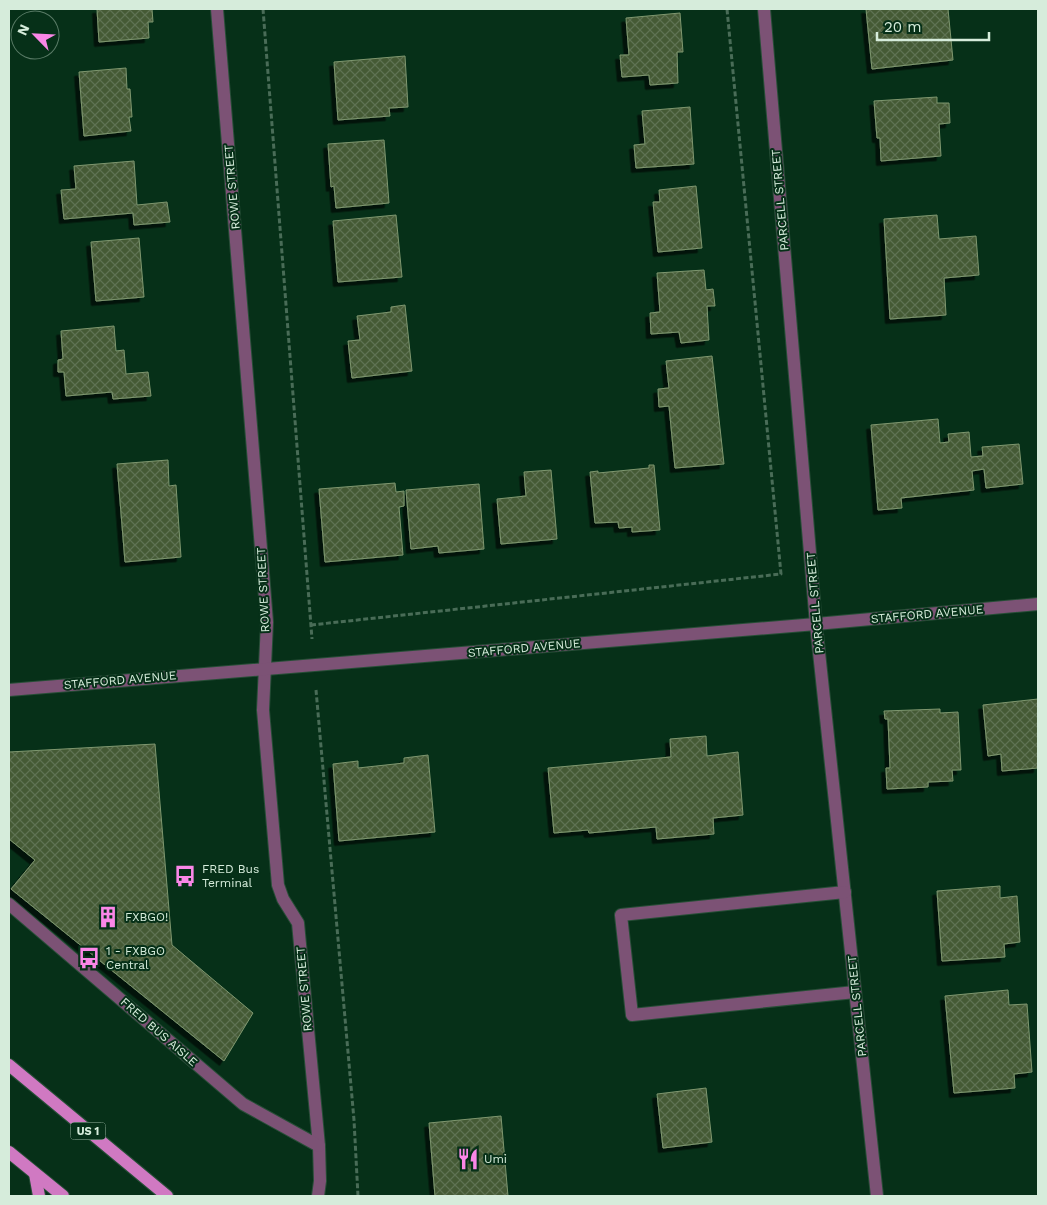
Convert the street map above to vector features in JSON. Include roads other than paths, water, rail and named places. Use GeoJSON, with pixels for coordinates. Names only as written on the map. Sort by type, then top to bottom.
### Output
{"type":"FeatureCollection","features":[{"type":"Feature","properties":{"kind":"main road","name":"US 1"},"geometry":{"type":"LineString","coordinates":[[9,1065],[167,1196]]}},
{"type":"Feature","properties":{"kind":"main road"},"geometry":{"type":"LineString","coordinates":[[9,1152],[63,1196]]}},
{"type":"Feature","properties":{"kind":"main road"},"geometry":{"type":"LineString","coordinates":[[35,1174],[39,1196]]}},
{"type":"Feature","properties":{"kind":"street","name":"ROWE STREET"},"geometry":{"type":"LineString","coordinates":[[217,9],[267,622],[263,710],[278,885],[283,899],[298,923],[319,1146],[320,1181],[318,1196]]}},
{"type":"Feature","properties":{"kind":"street","name":"PARCELL STREET"},"geometry":{"type":"LineString","coordinates":[[764,9],[816,624],[877,1196]]}},
{"type":"Feature","properties":{"kind":"street","name":"STAFFORD AVENUE"},"geometry":{"type":"LineString","coordinates":[[9,690],[1038,604]]}},
{"type":"Feature","properties":{"kind":"street"},"geometry":{"type":"LineString","coordinates":[[845,892],[621,915],[632,1015],[855,992]]}},
{"type":"Feature","properties":{"kind":"street","name":"FRED BUS AISLE"},"geometry":{"type":"LineString","coordinates":[[9,904],[243,1104],[319,1146]]}},
{"type":"Feature","properties":{"kind":"place","name":"FRED Bus Terminal"},"geometry":{"type":"Point","coordinates":[185,876]}},
{"type":"Feature","properties":{"kind":"place","name":"FXBGO!"},"geometry":{"type":"Point","coordinates":[108,917]}},
{"type":"Feature","properties":{"kind":"place","name":"1 - FXBGO Central"},"geometry":{"type":"Point","coordinates":[89,958]}},
{"type":"Feature","properties":{"kind":"place","name":"Umi"},"geometry":{"type":"Point","coordinates":[468,1159]}}]}
